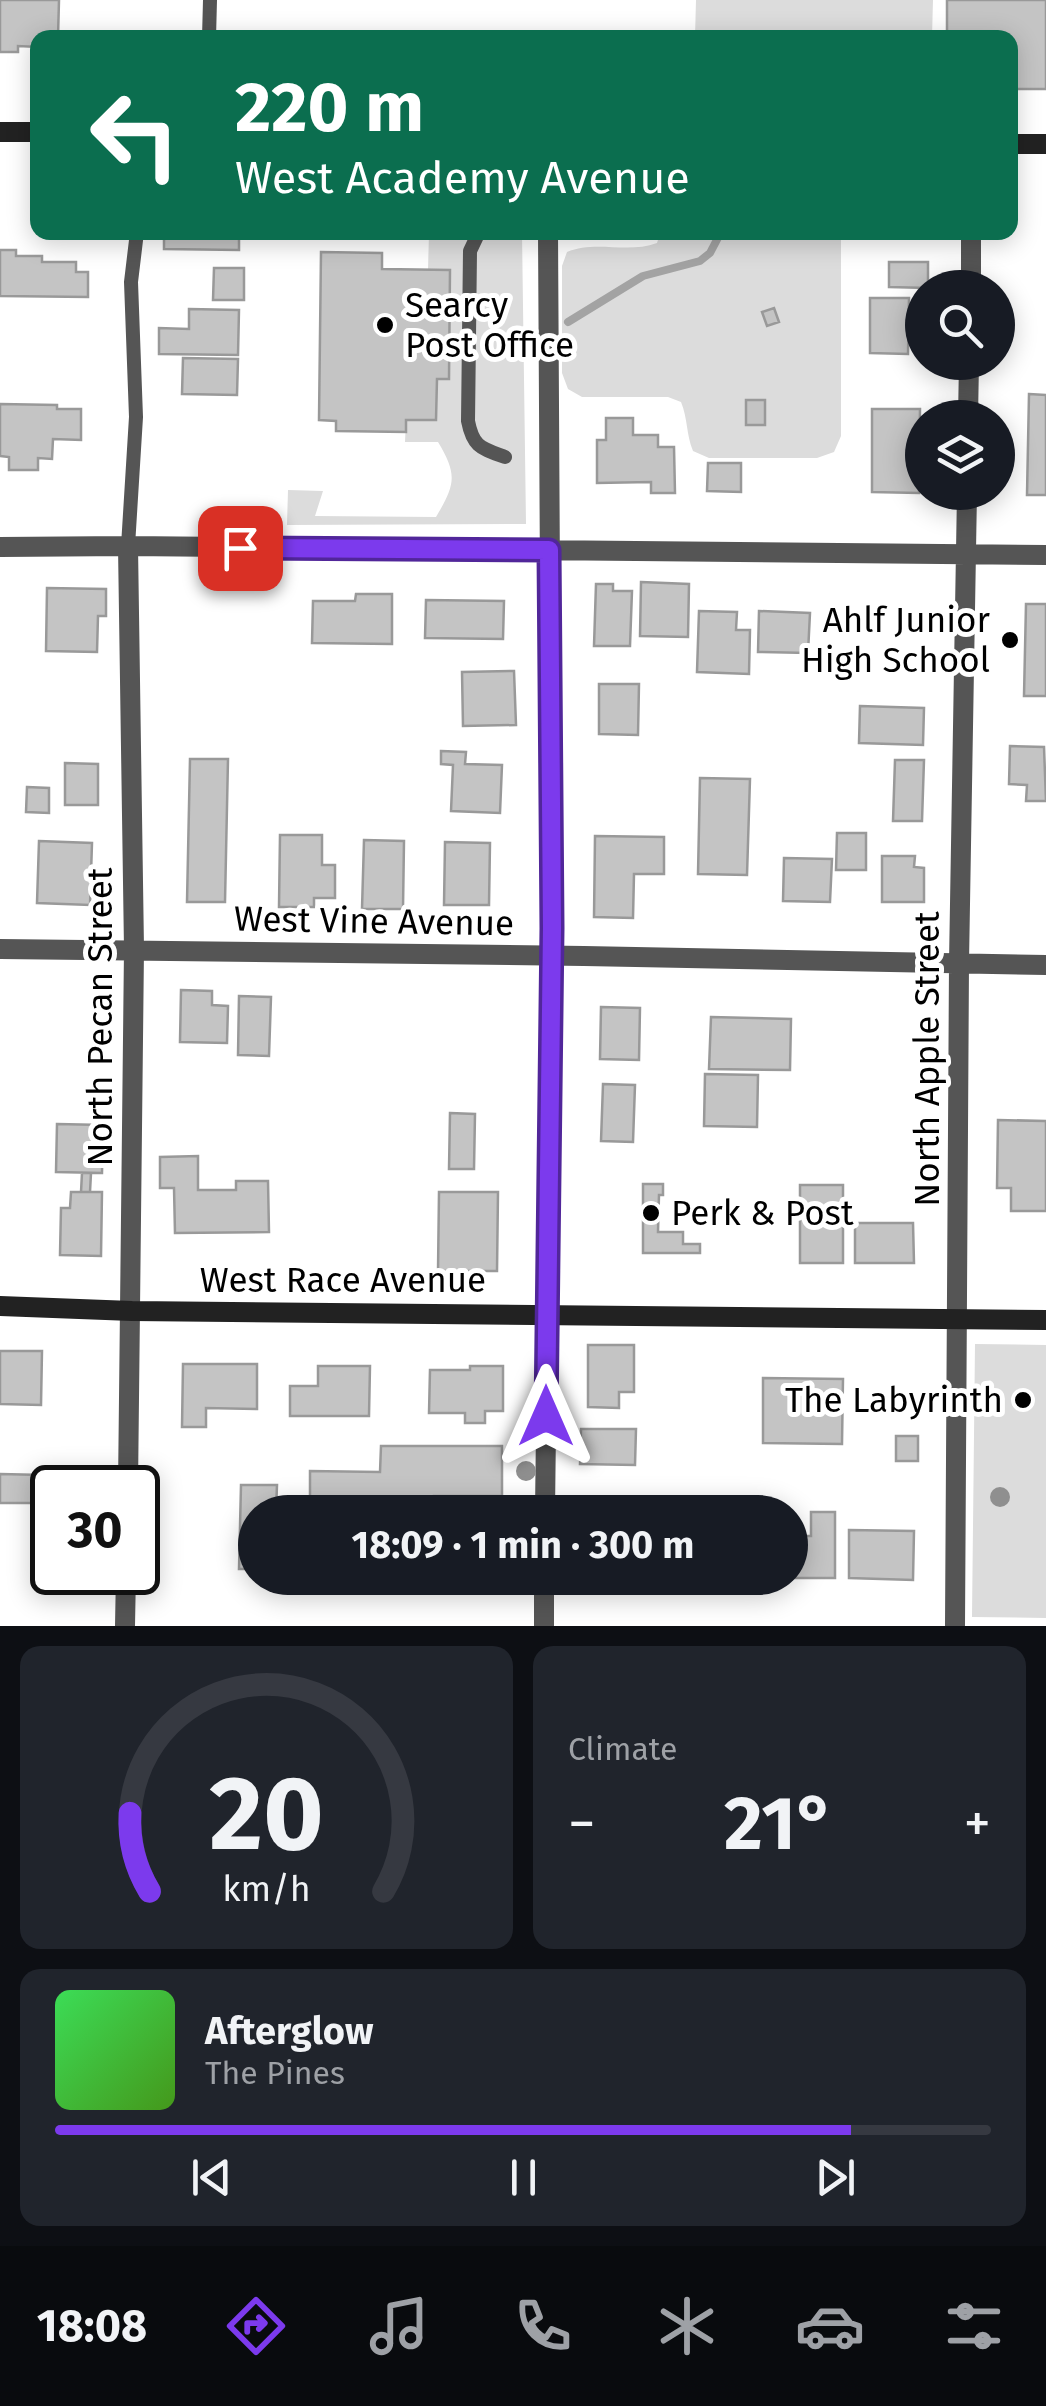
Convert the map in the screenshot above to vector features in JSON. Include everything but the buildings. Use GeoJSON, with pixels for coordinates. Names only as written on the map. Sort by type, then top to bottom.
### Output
{"type":"FeatureCollection","features":[{"type":"Feature","properties":{"kind":"main road"},"geometry":{"type":"LineString","coordinates":[[0,132],[30,132]]}},
{"type":"Feature","properties":{"kind":"main road"},"geometry":{"type":"LineString","coordinates":[[1018,144],[1046,144]]}},
{"type":"Feature","properties":{"kind":"main road","name":"West Race Avenue"},"geometry":{"type":"LineString","coordinates":[[0,1306],[132,1311],[1046,1320]]}},
{"type":"Feature","properties":{"kind":"street"},"geometry":{"type":"LineString","coordinates":[[545,1495],[551,956],[548,240]]}},
{"type":"Feature","properties":{"kind":"street"},"geometry":{"type":"LineString","coordinates":[[971,240],[971,270]]}},
{"type":"Feature","properties":{"kind":"street","name":"North Apple Street"},"geometry":{"type":"LineString","coordinates":[[955,1626],[967,510]]}},
{"type":"Feature","properties":{"kind":"street","name":"North Pecan Street"},"geometry":{"type":"LineString","coordinates":[[128,546],[134,949],[129,1465]]}},
{"type":"Feature","properties":{"kind":"street"},"geometry":{"type":"LineString","coordinates":[[0,547],[1046,554]]}},
{"type":"Feature","properties":{"kind":"street","name":"West Vine Avenue"},"geometry":{"type":"LineString","coordinates":[[0,949],[1046,965]]}},
{"type":"Feature","properties":{"kind":"street"},"geometry":{"type":"LineString","coordinates":[[125,1626],[126,1595]]}},
{"type":"Feature","properties":{"kind":"street"},"geometry":{"type":"LineString","coordinates":[[544,1595],[544,1626]]}},
{"type":"Feature","properties":{"kind":"lane"},"geometry":{"type":"LineString","coordinates":[[209,30],[210,0]]}},
{"type":"Feature","properties":{"kind":"lane"},"geometry":{"type":"LineString","coordinates":[[128,546],[136,417],[131,282],[136,240]]}},
{"type":"Feature","properties":{"kind":"lane"},"geometry":{"type":"LineString","coordinates":[[475,240],[470,251],[468,421],[471,438],[481,448],[505,457]]}},
{"type":"Feature","properties":{"kind":"shaded area"},"geometry":{"type":"Polygon","coordinates":[[[696,0],[933,0],[932,30],[695,30],[696,0]]]}},
{"type":"Feature","properties":{"kind":"shaded area"},"geometry":{"type":"Polygon","coordinates":[[[429,240],[522,240],[526,524],[287,525],[288,490],[323,491],[315,516],[436,517],[452,480],[449,463],[438,442],[405,442],[406,420],[436,420],[437,379],[449,378],[450,271],[428,270],[429,240]]]}},
{"type":"Feature","properties":{"kind":"shaded area"},"geometry":{"type":"Polygon","coordinates":[[[841,240],[841,436],[834,452],[817,458],[709,458],[693,451],[681,402],[668,397],[582,397],[568,389],[562,373],[562,266],[567,252],[657,243],[841,240]]]}},
{"type":"Feature","properties":{"kind":"shaded area"},"geometry":{"type":"Polygon","coordinates":[[[975,1344],[1046,1345],[1046,1618],[972,1617],[975,1344]]]}},
{"type":"Feature","properties":{"kind":"waterway"},"geometry":{"type":"LineString","coordinates":[[568,322],[643,276],[700,261],[717,240]]}},
{"type":"Feature","properties":{"kind":"place","name":"Searcy Post Office"},"geometry":{"type":"Point","coordinates":[385,325]}},
{"type":"Feature","properties":{"kind":"place","name":"Ahlf Junior High School"},"geometry":{"type":"Point","coordinates":[1010,640]}},
{"type":"Feature","properties":{"kind":"place","name":"Perk & Post"},"geometry":{"type":"Point","coordinates":[651,1213]}},
{"type":"Feature","properties":{"kind":"place","name":"The Labyrinth"},"geometry":{"type":"Point","coordinates":[1023,1400]}},
{"type":"Feature","properties":{"kind":"route"},"geometry":{"type":"LineString","coordinates":[[240,548],[549,550],[552,928],[546,1416]]}}]}
